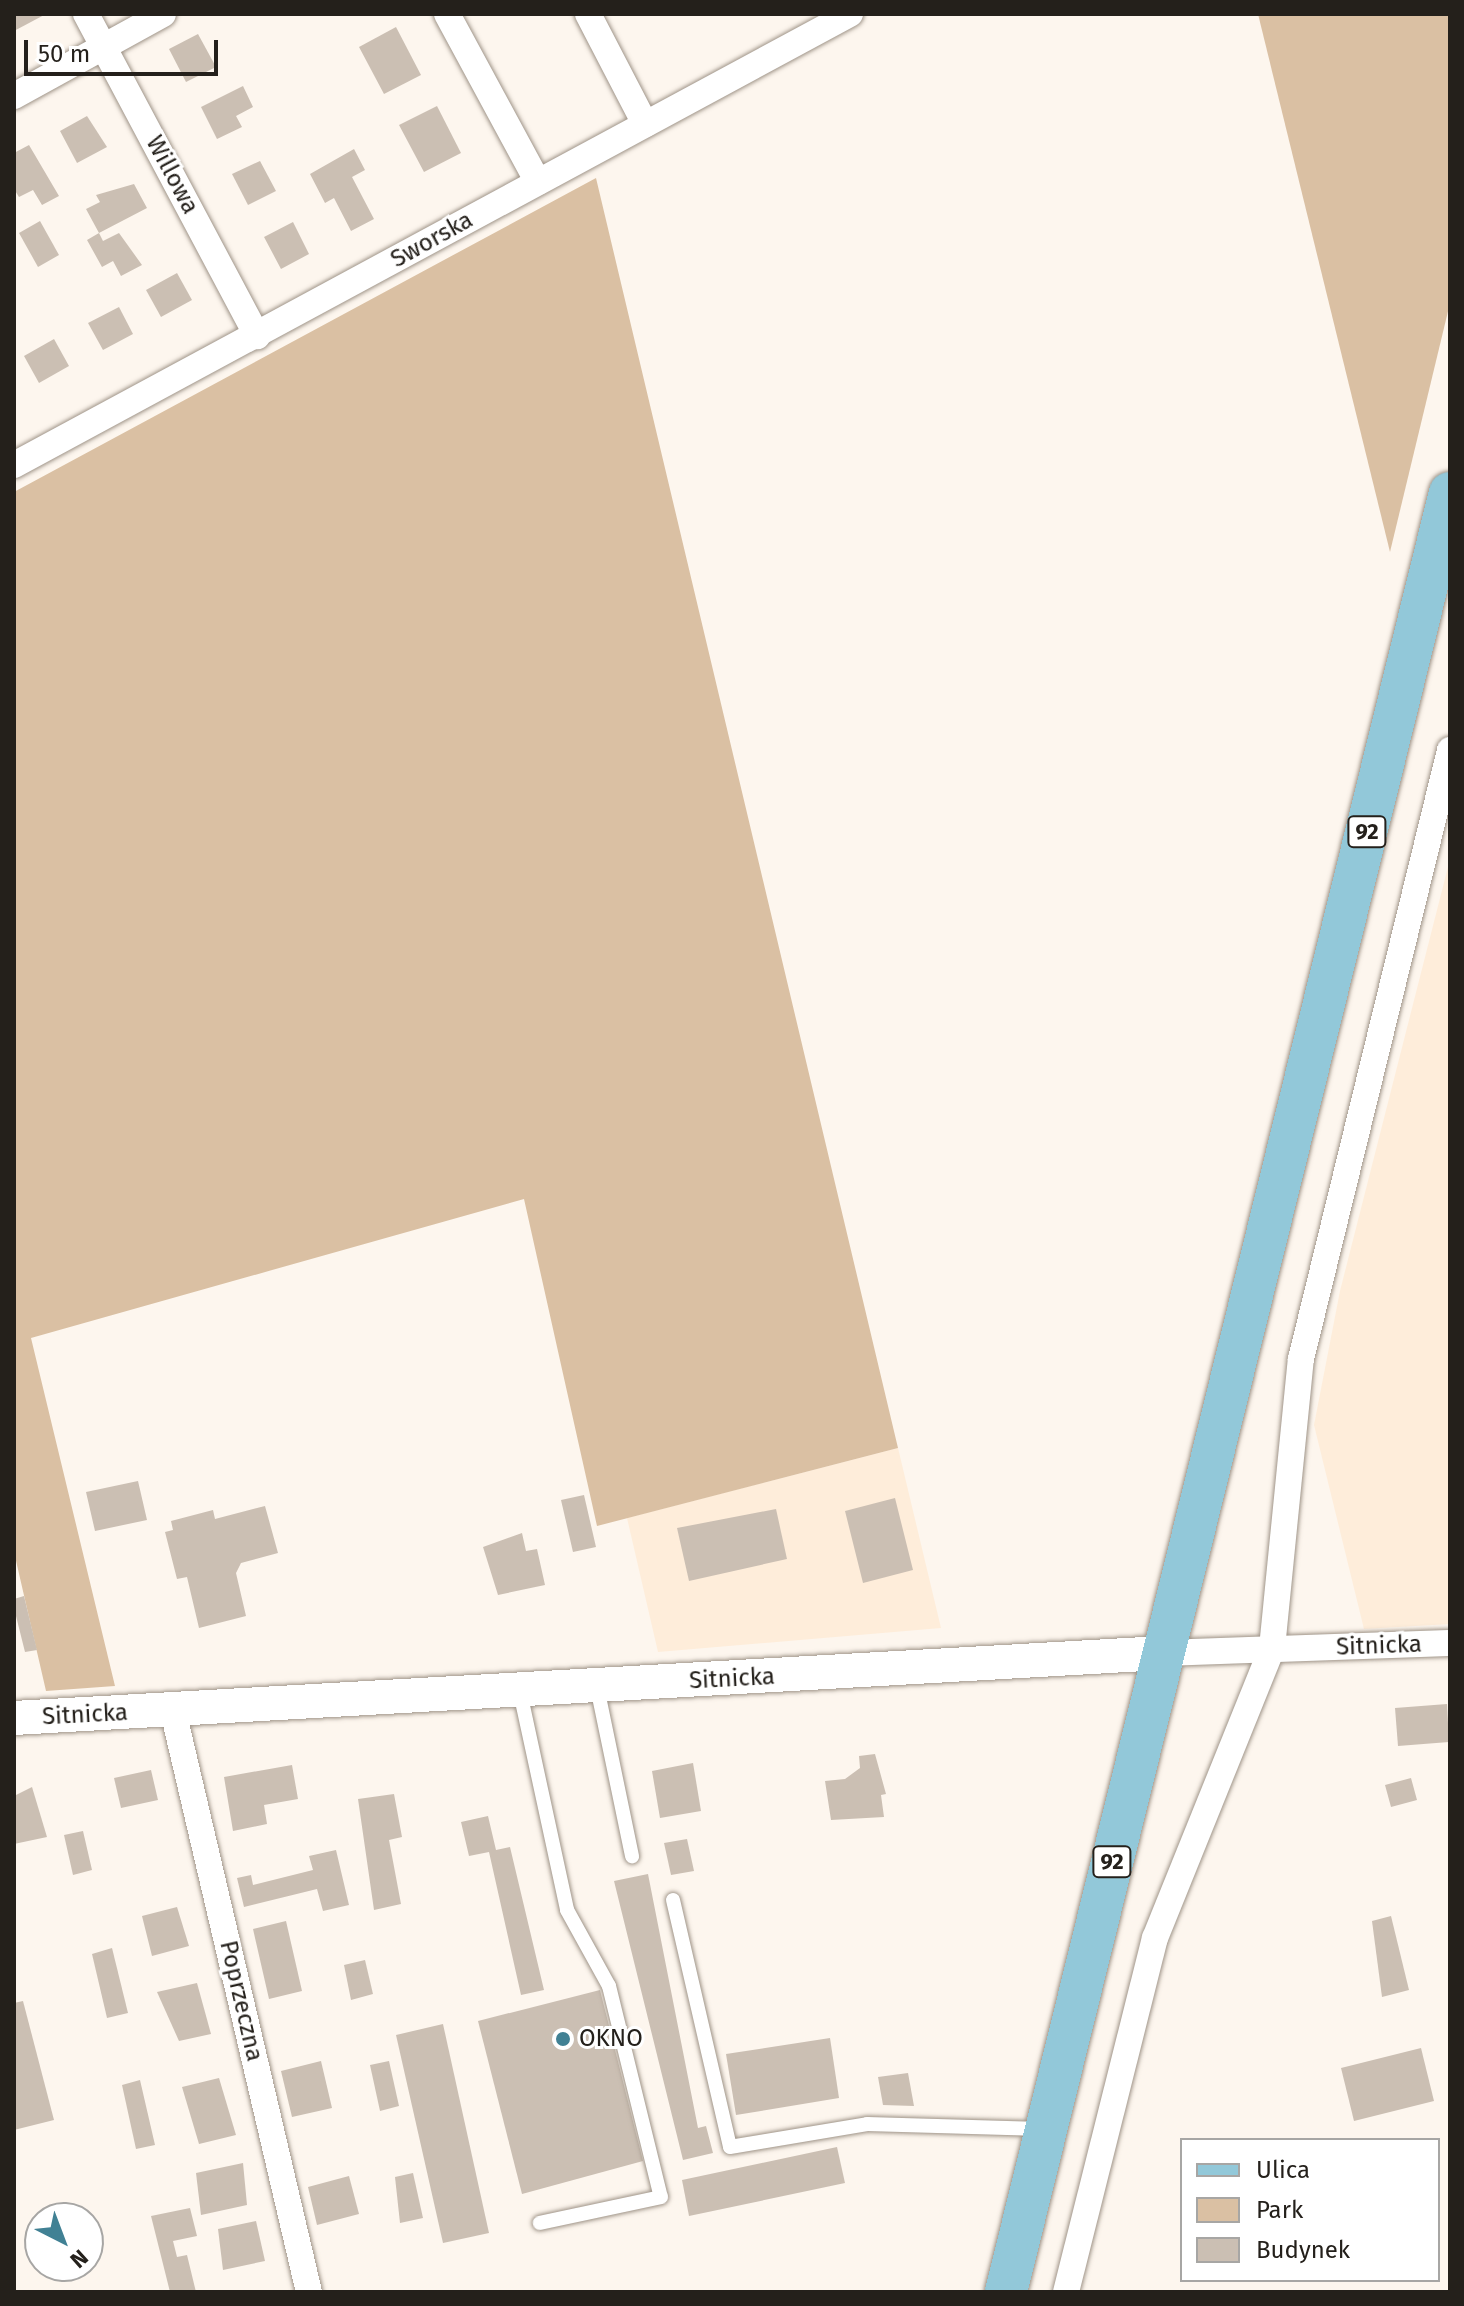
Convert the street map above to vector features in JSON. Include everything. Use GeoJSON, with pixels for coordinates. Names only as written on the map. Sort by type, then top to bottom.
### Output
{"type":"FeatureCollection","features":[{"type":"Feature","properties":{"kind":"main road","name":"92"},"geometry":{"type":"LineString","coordinates":[[1006,2292],[1450,493]]}},
{"type":"Feature","properties":{"kind":"street","name":"Willowa"},"geometry":{"type":"LineString","coordinates":[[86,14],[257,336]]}},
{"type":"Feature","properties":{"kind":"street"},"geometry":{"type":"LineString","coordinates":[[14,96],[163,14]]}},
{"type":"Feature","properties":{"kind":"street"},"geometry":{"type":"LineString","coordinates":[[447,14],[538,182]]}},
{"type":"Feature","properties":{"kind":"street"},"geometry":{"type":"LineString","coordinates":[[588,14],[645,124]]}},
{"type":"Feature","properties":{"kind":"street","name":"Sworska"},"geometry":{"type":"LineString","coordinates":[[14,465],[850,14]]}},
{"type":"Feature","properties":{"kind":"street"},"geometry":{"type":"LineString","coordinates":[[1066,2292],[1155,1938],[1272,1648],[1301,1359],[1450,750]]}},
{"type":"Feature","properties":{"kind":"street","name":"Sitnicka"},"geometry":{"type":"LineString","coordinates":[[14,1718],[520,1692],[1162,1653],[1450,1643]]}},
{"type":"Feature","properties":{"kind":"street","name":"Poprzeczna"},"geometry":{"type":"LineString","coordinates":[[173,1711],[309,2292]]}},
{"type":"Feature","properties":{"kind":"lane"},"geometry":{"type":"LineString","coordinates":[[597,1687],[632,1856]]}},
{"type":"Feature","properties":{"kind":"lane"},"geometry":{"type":"LineString","coordinates":[[520,1692],[567,1910],[609,1986],[661,2197],[540,2223]]}},
{"type":"Feature","properties":{"kind":"lane"},"geometry":{"type":"LineString","coordinates":[[673,1900],[730,2147],[867,2124],[1047,2129]]}},
{"type":"Feature","properties":{"kind":"shaded area"},"geometry":{"type":"Polygon","coordinates":[[[1450,859],[1450,1624],[1364,1629],[1314,1425],[1340,1291],[1450,859]]]}},
{"type":"Feature","properties":{"kind":"shaded area"},"geometry":{"type":"Polygon","coordinates":[[[898,1448],[941,1628],[658,1652],[627,1518],[898,1448]]]}},
{"type":"Feature","properties":{"kind":"green space"},"geometry":{"type":"Polygon","coordinates":[[[1258,14],[1450,14],[1450,303],[1390,552],[1258,14]]]}},
{"type":"Feature","properties":{"kind":"green space"},"geometry":{"type":"Polygon","coordinates":[[[596,178],[898,1448],[597,1526],[524,1199],[31,1338],[115,1686],[46,1691],[14,1552],[14,492],[596,178]]]}},
{"type":"Feature","properties":{"kind":"building"},"geometry":{"type":"Polygon","coordinates":[[[14,14],[46,14],[14,31],[14,14]]]}},
{"type":"Feature","properties":{"kind":"building"},"geometry":{"type":"Polygon","coordinates":[[[396,27],[421,75],[384,94],[359,47],[396,27]]]}},
{"type":"Feature","properties":{"kind":"building"},"geometry":{"type":"Polygon","coordinates":[[[198,34],[216,67],[186,82],[169,49],[198,34]]]}},
{"type":"Feature","properties":{"kind":"building"},"geometry":{"type":"Polygon","coordinates":[[[243,86],[253,107],[236,116],[242,127],[217,139],[201,107],[243,86]]]}},
{"type":"Feature","properties":{"kind":"building"},"geometry":{"type":"Polygon","coordinates":[[[437,106],[461,153],[424,172],[399,125],[437,106]]]}},
{"type":"Feature","properties":{"kind":"building"},"geometry":{"type":"Polygon","coordinates":[[[87,116],[107,147],[77,163],[60,131],[87,116]]]}},
{"type":"Feature","properties":{"kind":"building"},"geometry":{"type":"Polygon","coordinates":[[[29,145],[59,196],[42,205],[33,190],[19,197],[14,189],[14,153],[29,145]]]}},
{"type":"Feature","properties":{"kind":"building"},"geometry":{"type":"Polygon","coordinates":[[[354,149],[365,170],[352,177],[374,219],[351,231],[334,198],[325,203],[310,174],[354,149]]]}},
{"type":"Feature","properties":{"kind":"building"},"geometry":{"type":"Polygon","coordinates":[[[260,161],[276,191],[248,205],[232,174],[260,161]]]}},
{"type":"Feature","properties":{"kind":"building"},"geometry":{"type":"Polygon","coordinates":[[[134,184],[147,208],[99,233],[86,209],[100,202],[96,195],[134,184]]]}},
{"type":"Feature","properties":{"kind":"building"},"geometry":{"type":"Polygon","coordinates":[[[40,221],[59,255],[38,267],[19,233],[40,221]]]}},
{"type":"Feature","properties":{"kind":"building"},"geometry":{"type":"Polygon","coordinates":[[[293,222],[309,254],[281,269],[264,237],[293,222]]]}},
{"type":"Feature","properties":{"kind":"building"},"geometry":{"type":"Polygon","coordinates":[[[99,233],[103,241],[119,233],[142,265],[121,276],[113,261],[102,267],[87,240],[99,233]]]}},
{"type":"Feature","properties":{"kind":"building"},"geometry":{"type":"Polygon","coordinates":[[[177,273],[192,300],[161,317],[146,290],[177,273]]]}},
{"type":"Feature","properties":{"kind":"building"},"geometry":{"type":"Polygon","coordinates":[[[119,307],[133,334],[103,350],[88,323],[119,307]]]}},
{"type":"Feature","properties":{"kind":"building"},"geometry":{"type":"Polygon","coordinates":[[[54,339],[69,366],[39,383],[24,356],[54,339]]]}},
{"type":"Feature","properties":{"kind":"building"},"geometry":{"type":"Polygon","coordinates":[[[138,1481],[147,1520],[95,1531],[86,1492],[138,1481]]]}},
{"type":"Feature","properties":{"kind":"building"},"geometry":{"type":"Polygon","coordinates":[[[584,1495],[596,1547],[573,1552],[561,1500],[584,1495]]]}},
{"type":"Feature","properties":{"kind":"building"},"geometry":{"type":"Polygon","coordinates":[[[895,1498],[913,1570],[863,1583],[845,1511],[895,1498]]]}},
{"type":"Feature","properties":{"kind":"building"},"geometry":{"type":"Polygon","coordinates":[[[265,1506],[278,1553],[241,1563],[236,1573],[246,1616],[199,1628],[187,1577],[177,1579],[165,1532],[173,1530],[171,1521],[213,1510],[215,1519],[265,1506]]]}},
{"type":"Feature","properties":{"kind":"building"},"geometry":{"type":"Polygon","coordinates":[[[776,1509],[787,1559],[689,1581],[677,1528],[776,1509]]]}},
{"type":"Feature","properties":{"kind":"building"},"geometry":{"type":"Polygon","coordinates":[[[522,1533],[526,1551],[537,1549],[545,1585],[498,1595],[483,1547],[522,1533]]]}},
{"type":"Feature","properties":{"kind":"building"},"geometry":{"type":"Polygon","coordinates":[[[24,1596],[37,1650],[25,1652],[14,1608],[14,1599],[24,1596]]]}},
{"type":"Feature","properties":{"kind":"building"},"geometry":{"type":"Polygon","coordinates":[[[1447,1704],[1449,1742],[1398,1746],[1395,1708],[1447,1704]]]}},
{"type":"Feature","properties":{"kind":"building"},"geometry":{"type":"Polygon","coordinates":[[[875,1754],[886,1794],[881,1795],[884,1817],[831,1820],[825,1781],[845,1779],[860,1768],[859,1756],[875,1754]]]}},
{"type":"Feature","properties":{"kind":"building"},"geometry":{"type":"Polygon","coordinates":[[[693,1763],[701,1811],[660,1818],[652,1771],[693,1763]]]}},
{"type":"Feature","properties":{"kind":"building"},"geometry":{"type":"Polygon","coordinates":[[[292,1765],[298,1799],[264,1805],[267,1824],[233,1831],[224,1777],[292,1765]]]}},
{"type":"Feature","properties":{"kind":"building"},"geometry":{"type":"Polygon","coordinates":[[[151,1770],[158,1800],[121,1808],[114,1778],[151,1770]]]}},
{"type":"Feature","properties":{"kind":"building"},"geometry":{"type":"Polygon","coordinates":[[[1411,1778],[1417,1800],[1391,1807],[1385,1785],[1411,1778]]]}},
{"type":"Feature","properties":{"kind":"building"},"geometry":{"type":"Polygon","coordinates":[[[32,1787],[47,1837],[14,1844],[14,1796],[32,1787]]]}},
{"type":"Feature","properties":{"kind":"building"},"geometry":{"type":"Polygon","coordinates":[[[394,1794],[402,1837],[389,1840],[401,1904],[374,1910],[358,1799],[394,1794]]]}},
{"type":"Feature","properties":{"kind":"building"},"geometry":{"type":"Polygon","coordinates":[[[488,1816],[496,1850],[510,1847],[544,1990],[521,1995],[489,1852],[469,1856],[461,1822],[488,1816]]]}},
{"type":"Feature","properties":{"kind":"building"},"geometry":{"type":"Polygon","coordinates":[[[83,1831],[92,1870],[73,1875],[64,1835],[83,1831]]]}},
{"type":"Feature","properties":{"kind":"building"},"geometry":{"type":"Polygon","coordinates":[[[687,1839],[694,1871],[671,1875],[664,1843],[687,1839]]]}},
{"type":"Feature","properties":{"kind":"building"},"geometry":{"type":"Polygon","coordinates":[[[336,1850],[349,1905],[323,1911],[317,1889],[244,1907],[237,1878],[251,1875],[253,1885],[313,1870],[309,1856],[336,1850]]]}},
{"type":"Feature","properties":{"kind":"building"},"geometry":{"type":"Polygon","coordinates":[[[648,1874],[698,2128],[706,2126],[713,2153],[683,2160],[614,1881],[648,1874]]]}},
{"type":"Feature","properties":{"kind":"building"},"geometry":{"type":"Polygon","coordinates":[[[177,1907],[189,1946],[152,1956],[142,1916],[177,1907]]]}},
{"type":"Feature","properties":{"kind":"building"},"geometry":{"type":"Polygon","coordinates":[[[1391,1916],[1409,1990],[1382,1997],[1372,1921],[1391,1916]]]}},
{"type":"Feature","properties":{"kind":"building"},"geometry":{"type":"Polygon","coordinates":[[[286,1921],[302,1991],[269,1999],[253,1929],[286,1921]]]}},
{"type":"Feature","properties":{"kind":"building"},"geometry":{"type":"Polygon","coordinates":[[[112,1948],[128,2013],[107,2018],[92,1954],[112,1948]]]}},
{"type":"Feature","properties":{"kind":"building"},"geometry":{"type":"Polygon","coordinates":[[[365,1960],[373,1994],[351,2000],[344,1965],[365,1960]]]}},
{"type":"Feature","properties":{"kind":"building"},"geometry":{"type":"Polygon","coordinates":[[[197,1983],[211,2034],[179,2041],[157,1992],[197,1983]]]}},
{"type":"Feature","properties":{"kind":"building"},"geometry":{"type":"Polygon","coordinates":[[[600,1990],[643,2161],[522,2194],[478,2021],[600,1990]]]}},
{"type":"Feature","properties":{"kind":"building"},"geometry":{"type":"Polygon","coordinates":[[[23,2001],[54,2120],[14,2130],[14,2003],[23,2001]]]}},
{"type":"Feature","properties":{"kind":"building"},"geometry":{"type":"Polygon","coordinates":[[[443,2024],[489,2233],[443,2243],[396,2035],[443,2024]]]}},
{"type":"Feature","properties":{"kind":"building"},"geometry":{"type":"Polygon","coordinates":[[[830,2038],[839,2098],[736,2115],[726,2054],[830,2038]]]}},
{"type":"Feature","properties":{"kind":"building"},"geometry":{"type":"Polygon","coordinates":[[[1421,2048],[1434,2101],[1354,2121],[1341,2068],[1421,2048]]]}},
{"type":"Feature","properties":{"kind":"building"},"geometry":{"type":"Polygon","coordinates":[[[321,2061],[332,2108],[292,2117],[281,2071],[321,2061]]]}},
{"type":"Feature","properties":{"kind":"building"},"geometry":{"type":"Polygon","coordinates":[[[389,2061],[399,2106],[380,2111],[370,2065],[389,2061]]]}},
{"type":"Feature","properties":{"kind":"building"},"geometry":{"type":"Polygon","coordinates":[[[908,2073],[914,2106],[883,2105],[878,2077],[908,2073]]]}},
{"type":"Feature","properties":{"kind":"building"},"geometry":{"type":"Polygon","coordinates":[[[219,2078],[236,2135],[199,2144],[182,2087],[219,2078]]]}},
{"type":"Feature","properties":{"kind":"building"},"geometry":{"type":"Polygon","coordinates":[[[140,2080],[155,2145],[136,2149],[122,2085],[140,2080]]]}},
{"type":"Feature","properties":{"kind":"building"},"geometry":{"type":"Polygon","coordinates":[[[837,2147],[845,2183],[689,2216],[682,2180],[837,2147]]]}},
{"type":"Feature","properties":{"kind":"building"},"geometry":{"type":"Polygon","coordinates":[[[243,2163],[247,2205],[201,2215],[196,2173],[243,2163]]]}},
{"type":"Feature","properties":{"kind":"building"},"geometry":{"type":"Polygon","coordinates":[[[413,2173],[423,2218],[400,2223],[395,2177],[413,2173]]]}},
{"type":"Feature","properties":{"kind":"building"},"geometry":{"type":"Polygon","coordinates":[[[349,2176],[359,2214],[317,2225],[308,2187],[349,2176]]]}},
{"type":"Feature","properties":{"kind":"building"},"geometry":{"type":"Polygon","coordinates":[[[190,2208],[197,2236],[173,2241],[177,2257],[187,2255],[196,2292],[170,2292],[151,2216],[190,2208]]]}},
{"type":"Feature","properties":{"kind":"building"},"geometry":{"type":"Polygon","coordinates":[[[256,2221],[265,2261],[223,2270],[218,2229],[256,2221]]]}},
{"type":"Feature","properties":{"kind":"place","name":"OKNO"},"geometry":{"type":"Point","coordinates":[563,2039]}}]}
